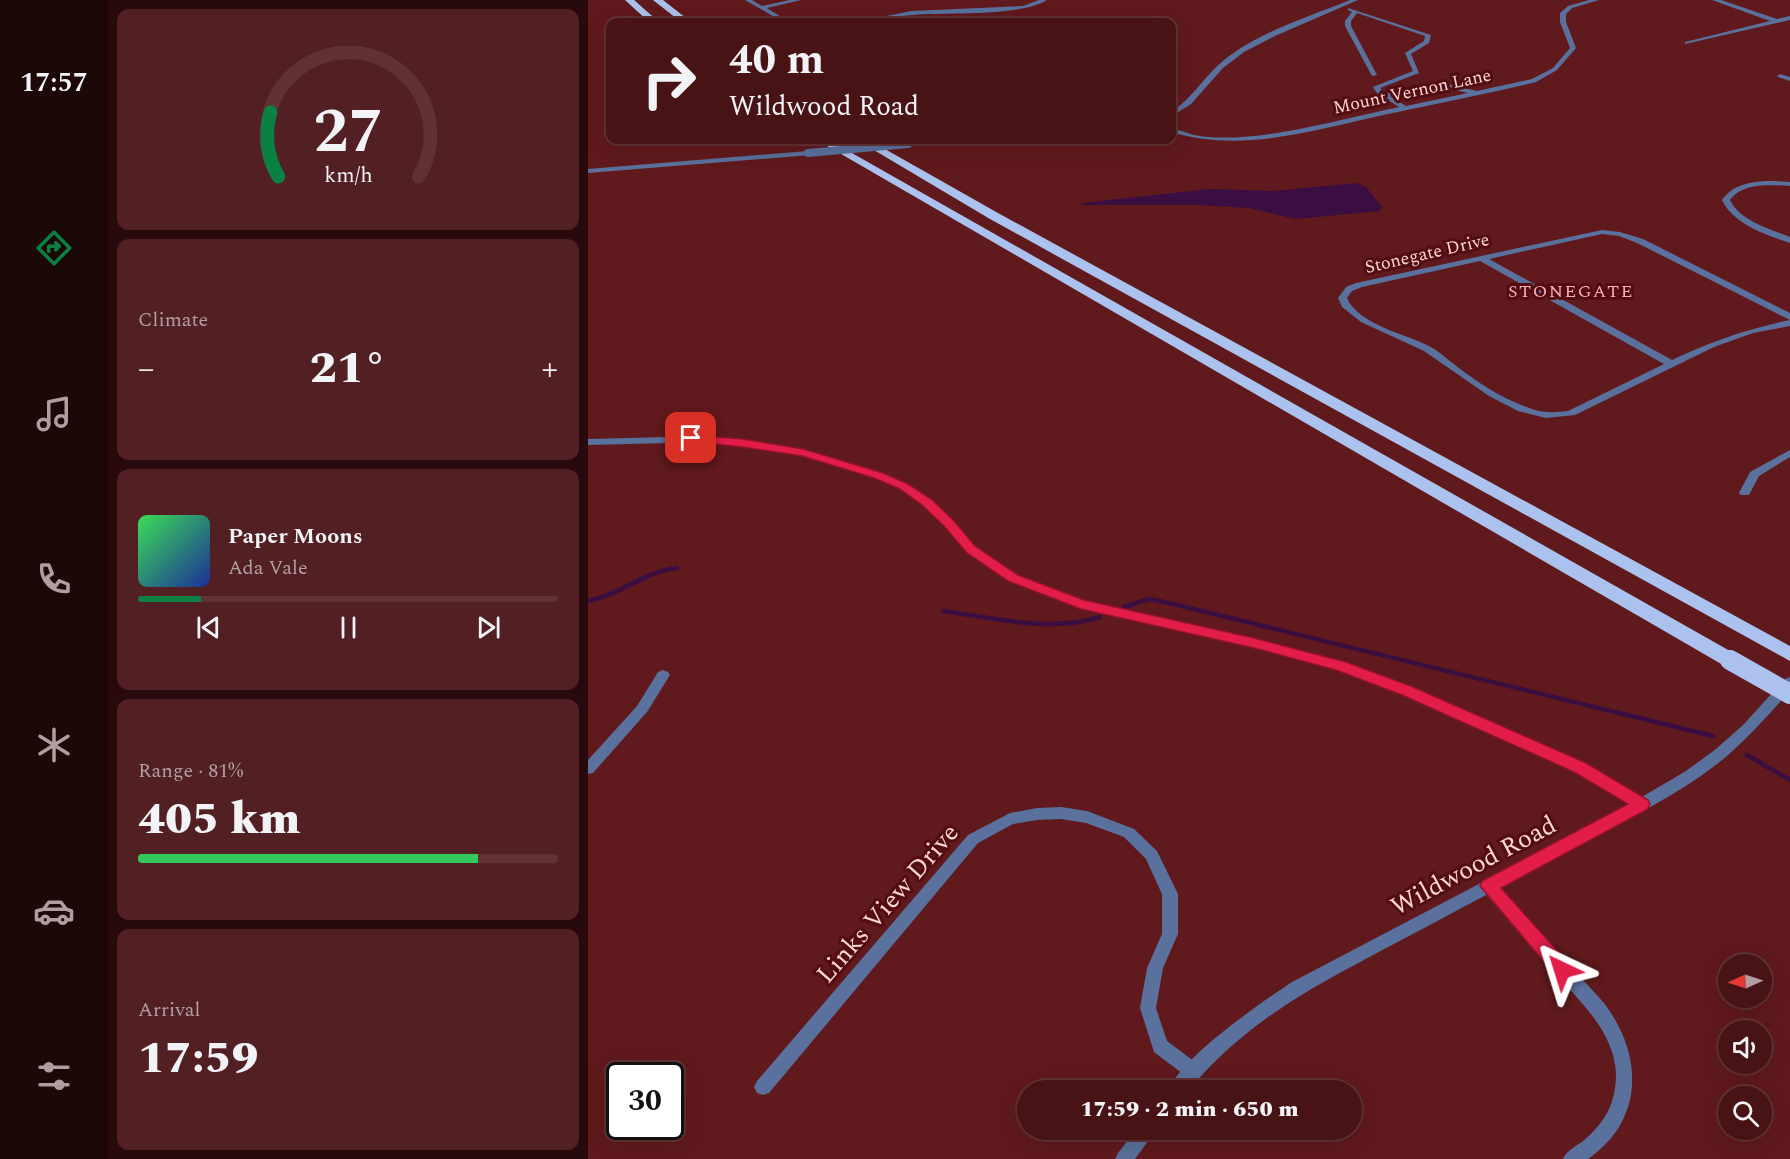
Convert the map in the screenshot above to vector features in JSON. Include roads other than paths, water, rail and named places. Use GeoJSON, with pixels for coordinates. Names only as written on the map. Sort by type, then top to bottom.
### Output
{"type":"FeatureCollection","features":[{"type":"Feature","properties":{"kind":"highway"},"geometry":{"type":"LineString","coordinates":[[629,0],[649,18]]}},
{"type":"Feature","properties":{"kind":"highway"},"geometry":{"type":"LineString","coordinates":[[657,0],[681,18]]}},
{"type":"Feature","properties":{"kind":"highway"},"geometry":{"type":"LineString","coordinates":[[829,144],[1790,694]]}},
{"type":"Feature","properties":{"kind":"highway"},"geometry":{"type":"LineString","coordinates":[[869,144],[1015,228],[1790,654]]}},
{"type":"Feature","properties":{"kind":"street"},"geometry":{"type":"LineString","coordinates":[[748,0],[779,18]]}},
{"type":"Feature","properties":{"kind":"street"},"geometry":{"type":"LineString","coordinates":[[761,8],[798,0]]}},
{"type":"Feature","properties":{"kind":"street"},"geometry":{"type":"LineString","coordinates":[[883,18],[911,13],[1024,8],[1044,0]]}},
{"type":"Feature","properties":{"kind":"street"},"geometry":{"type":"LineString","coordinates":[[1176,111],[1194,99],[1216,69],[1235,54],[1355,0]]}},
{"type":"Feature","properties":{"kind":"street","name":"Mount Vernon Lane"},"geometry":{"type":"LineString","coordinates":[[1176,132],[1202,138],[1263,135],[1534,81],[1555,69],[1573,48],[1562,20],[1563,13],[1576,5],[1596,0]]}},
{"type":"Feature","properties":{"kind":"street"},"geometry":{"type":"LineString","coordinates":[[1715,0],[1790,26]]}},
{"type":"Feature","properties":{"kind":"street"},"geometry":{"type":"LineString","coordinates":[[1341,6],[1417,30],[1429,37],[1422,46],[1408,54],[1417,72],[1376,86],[1376,90],[1405,108]]}},
{"type":"Feature","properties":{"kind":"street"},"geometry":{"type":"LineString","coordinates":[[1356,11],[1348,21],[1348,26],[1374,75]]}},
{"type":"Feature","properties":{"kind":"street"},"geometry":{"type":"LineString","coordinates":[[1687,43],[1790,18]]}},
{"type":"Feature","properties":{"kind":"street"},"geometry":{"type":"LineString","coordinates":[[1780,76],[1790,78]]}},
{"type":"Feature","properties":{"kind":"street"},"geometry":{"type":"LineString","coordinates":[[1383,95],[1439,84],[1477,93]]}},
{"type":"Feature","properties":{"kind":"street"},"geometry":{"type":"LineString","coordinates":[[588,171],[908,144]]}},
{"type":"Feature","properties":{"kind":"street"},"geometry":{"type":"LineString","coordinates":[[1790,184],[1758,184],[1736,191],[1726,200],[1727,206],[1736,214],[1790,240]]}},
{"type":"Feature","properties":{"kind":"street","name":"Stonegate Drive"},"geometry":{"type":"LineString","coordinates":[[1790,317],[1640,241],[1620,234],[1592,233],[1355,286],[1345,293],[1343,303],[1346,308],[1392,335],[1429,349],[1459,373],[1520,408],[1542,414],[1571,412],[1730,337],[1790,323]]}},
{"type":"Feature","properties":{"kind":"street"},"geometry":{"type":"LineString","coordinates":[[1480,258],[1671,364]]}},
{"type":"Feature","properties":{"kind":"street"},"geometry":{"type":"LineString","coordinates":[[588,442],[708,439],[803,453],[853,466],[904,487],[919,497],[949,523],[970,549],[1013,578],[1081,604],[1254,643],[1341,666],[1407,691],[1580,768],[1642,804]]}},
{"type":"Feature","properties":{"kind":"street"},"geometry":{"type":"LineString","coordinates":[[1745,494],[1754,474],[1790,453]]}},
{"type":"Feature","properties":{"kind":"street"},"geometry":{"type":"LineString","coordinates":[[588,770],[642,709],[663,675]]}},
{"type":"Feature","properties":{"kind":"street","name":"Wildwood Road"},"geometry":{"type":"LineString","coordinates":[[1186,1080],[1235,1030],[1298,987],[1642,804],[1691,775],[1722,753],[1748,729],[1790,682]]}},
{"type":"Feature","properties":{"kind":"street","name":"Links View Drive"},"geometry":{"type":"LineString","coordinates":[[763,1087],[972,839],[1010,819],[1049,814],[1087,817],[1129,833],[1152,855],[1170,894],[1170,934],[1155,968],[1148,1008],[1160,1046],[1193,1071]]}},
{"type":"Feature","properties":{"kind":"street"},"geometry":{"type":"LineString","coordinates":[[1488,886],[1607,1021],[1622,1053],[1625,1074],[1624,1092],[1618,1113],[1604,1136],[1572,1159]]}},
{"type":"Feature","properties":{"kind":"street"},"geometry":{"type":"LineString","coordinates":[[1124,1159],[1139,1140]]}},
{"type":"Feature","properties":{"kind":"waterway"},"geometry":{"type":"LineString","coordinates":[[588,601],[611,594],[654,574],[677,568]]}},
{"type":"Feature","properties":{"kind":"waterway"},"geometry":{"type":"LineString","coordinates":[[1124,607],[1149,599],[1169,603],[1713,736]]}},
{"type":"Feature","properties":{"kind":"waterway"},"geometry":{"type":"LineString","coordinates":[[944,611],[1042,624],[1081,622],[1100,617]]}},
{"type":"Feature","properties":{"kind":"waterway"},"geometry":{"type":"LineString","coordinates":[[1747,755],[1790,780]]}},
{"type":"Feature","properties":{"kind":"district","name":"STONEGATE"},"geometry":{"type":"Point","coordinates":[1571,291]}}]}
